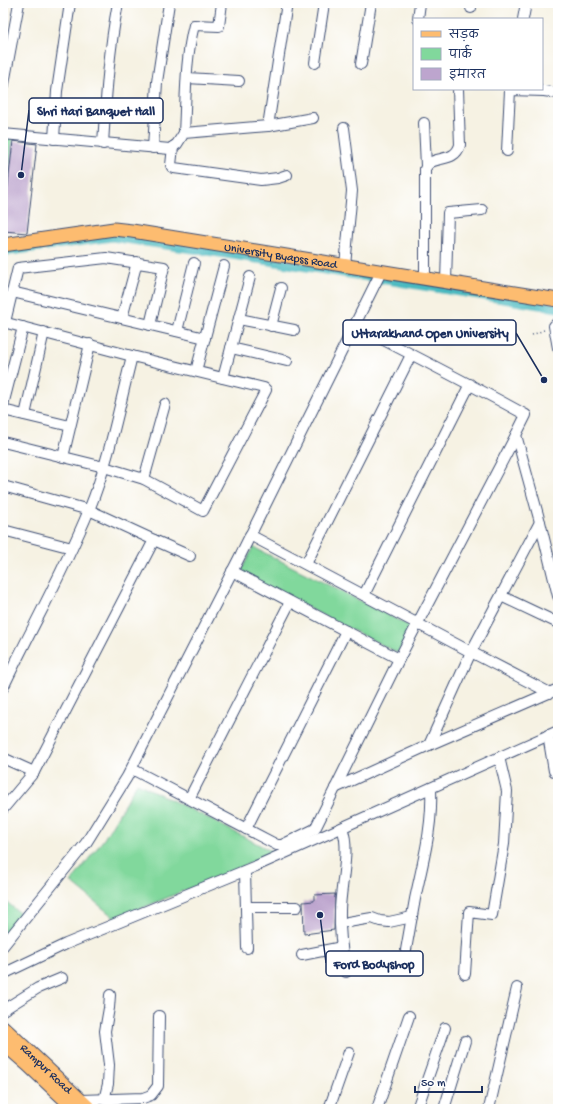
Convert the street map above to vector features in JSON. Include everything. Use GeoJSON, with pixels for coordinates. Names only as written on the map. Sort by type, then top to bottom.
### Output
{"type":"FeatureCollection","features":[{"type":"Feature","properties":{"kind":"main road","name":"University Byapss Road"},"geometry":{"type":"LineString","coordinates":[[3,245],[114,230],[132,231],[345,266],[380,276],[425,278],[558,300]]}},
{"type":"Feature","properties":{"kind":"main road","name":"Rampur Road"},"geometry":{"type":"LineString","coordinates":[[3,1027],[82,1106]]}},
{"type":"Feature","properties":{"kind":"main road"},"geometry":{"type":"LineString","coordinates":[[3,1043],[27,1064],[82,1106]]}},
{"type":"Feature","properties":{"kind":"street"},"geometry":{"type":"LineString","coordinates":[[3,89],[19,3]]}},
{"type":"Feature","properties":{"kind":"street"},"geometry":{"type":"LineString","coordinates":[[54,138],[57,91],[70,3]]}},
{"type":"Feature","properties":{"kind":"street"},"geometry":{"type":"LineString","coordinates":[[103,144],[107,83],[113,29],[118,3]]}},
{"type":"Feature","properties":{"kind":"street"},"geometry":{"type":"LineString","coordinates":[[152,148],[157,82],[169,3]]}},
{"type":"Feature","properties":{"kind":"street"},"geometry":{"type":"LineString","coordinates":[[3,134],[170,149],[178,144],[184,133],[187,78],[191,36],[194,25],[219,26],[222,3]]}},
{"type":"Feature","properties":{"kind":"street"},"geometry":{"type":"LineString","coordinates":[[268,126],[287,3]]}},
{"type":"Feature","properties":{"kind":"street"},"geometry":{"type":"LineString","coordinates":[[316,63],[324,3]]}},
{"type":"Feature","properties":{"kind":"street"},"geometry":{"type":"LineString","coordinates":[[361,64],[371,3]]}},
{"type":"Feature","properties":{"kind":"street"},"geometry":{"type":"LineString","coordinates":[[418,18],[420,3]]}},
{"type":"Feature","properties":{"kind":"street"},"geometry":{"type":"LineString","coordinates":[[523,18],[526,3]]}},
{"type":"Feature","properties":{"kind":"street"},"geometry":{"type":"LineString","coordinates":[[187,78],[240,81]]}},
{"type":"Feature","properties":{"kind":"street"},"geometry":{"type":"LineString","coordinates":[[426,166],[429,162],[456,155],[459,150],[458,90]]}},
{"type":"Feature","properties":{"kind":"street"},"geometry":{"type":"LineString","coordinates":[[507,151],[510,90],[558,93]]}},
{"type":"Feature","properties":{"kind":"street"},"geometry":{"type":"LineString","coordinates":[[184,133],[268,126],[313,118]]}},
{"type":"Feature","properties":{"kind":"street"},"geometry":{"type":"LineString","coordinates":[[424,123],[426,166],[424,169],[425,278]]}},
{"type":"Feature","properties":{"kind":"street"},"geometry":{"type":"LineString","coordinates":[[344,128],[352,191],[345,266]]}},
{"type":"Feature","properties":{"kind":"street"},"geometry":{"type":"LineString","coordinates":[[173,147],[171,165],[174,168],[261,180],[278,178],[287,175]]}},
{"type":"Feature","properties":{"kind":"street"},"geometry":{"type":"LineString","coordinates":[[446,282],[448,213],[482,210]]}},
{"type":"Feature","properties":{"kind":"street"},"geometry":{"type":"LineString","coordinates":[[3,442],[104,467],[144,479],[203,511],[265,391],[264,388],[132,356],[4,322],[17,270],[19,268],[106,258],[163,266],[164,268],[150,325]]}},
{"type":"Feature","properties":{"kind":"street"},"geometry":{"type":"LineString","coordinates":[[122,318],[137,262]]}},
{"type":"Feature","properties":{"kind":"street"},"geometry":{"type":"LineString","coordinates":[[177,331],[194,263]]}},
{"type":"Feature","properties":{"kind":"street"},"geometry":{"type":"LineString","coordinates":[[196,371],[224,266]]}},
{"type":"Feature","properties":{"kind":"street"},"geometry":{"type":"LineString","coordinates":[[3,946],[86,843],[132,769],[380,276]]}},
{"type":"Feature","properties":{"kind":"street"},"geometry":{"type":"LineString","coordinates":[[223,378],[250,277]]}},
{"type":"Feature","properties":{"kind":"street"},"geometry":{"type":"LineString","coordinates":[[271,326],[281,288]]}},
{"type":"Feature","properties":{"kind":"street"},"geometry":{"type":"LineString","coordinates":[[12,292],[204,338]]}},
{"type":"Feature","properties":{"kind":"street"},"geometry":{"type":"LineString","coordinates":[[239,319],[294,330]]}},
{"type":"Feature","properties":{"kind":"street"},"geometry":{"type":"LineString","coordinates":[[556,324],[558,348]]}},
{"type":"Feature","properties":{"kind":"street"},"geometry":{"type":"LineString","coordinates":[[132,769],[277,845],[282,845],[315,829],[399,659],[516,435],[526,415],[470,384],[355,325]]}},
{"type":"Feature","properties":{"kind":"street"},"geometry":{"type":"LineString","coordinates":[[3,405],[23,327]]}},
{"type":"Feature","properties":{"kind":"street"},"geometry":{"type":"LineString","coordinates":[[25,415],[44,332]]}},
{"type":"Feature","properties":{"kind":"street"},"geometry":{"type":"LineString","coordinates":[[63,457],[90,344]]}},
{"type":"Feature","properties":{"kind":"street"},"geometry":{"type":"LineString","coordinates":[[231,348],[287,361]]}},
{"type":"Feature","properties":{"kind":"street"},"geometry":{"type":"LineString","coordinates":[[306,564],[411,355]]}},
{"type":"Feature","properties":{"kind":"street"},"geometry":{"type":"LineString","coordinates":[[3,688],[72,548],[89,510],[104,467],[132,356]]}},
{"type":"Feature","properties":{"kind":"street"},"geometry":{"type":"LineString","coordinates":[[3,359],[14,361]]}},
{"type":"Feature","properties":{"kind":"street"},"geometry":{"type":"LineString","coordinates":[[364,595],[470,384]]}},
{"type":"Feature","properties":{"kind":"street"},"geometry":{"type":"LineString","coordinates":[[144,479],[165,404]]}},
{"type":"Feature","properties":{"kind":"street"},"geometry":{"type":"LineString","coordinates":[[3,410],[70,426]]}},
{"type":"Feature","properties":{"kind":"street"},"geometry":{"type":"LineString","coordinates":[[516,435],[540,522],[558,596]]}},
{"type":"Feature","properties":{"kind":"street"},"geometry":{"type":"LineString","coordinates":[[3,486],[89,510],[190,556]]}},
{"type":"Feature","properties":{"kind":"street"},"geometry":{"type":"LineString","coordinates":[[428,745],[471,652],[540,522]]}},
{"type":"Feature","properties":{"kind":"street"},"geometry":{"type":"LineString","coordinates":[[3,530],[72,548]]}},
{"type":"Feature","properties":{"kind":"street"},"geometry":{"type":"LineString","coordinates":[[250,534],[471,652],[554,691]]}},
{"type":"Feature","properties":{"kind":"street"},"geometry":{"type":"LineString","coordinates":[[3,809],[34,772],[154,540]]}},
{"type":"Feature","properties":{"kind":"street"},"geometry":{"type":"LineString","coordinates":[[232,571],[399,659]]}},
{"type":"Feature","properties":{"kind":"street"},"geometry":{"type":"LineString","coordinates":[[501,596],[558,623]]}},
{"type":"Feature","properties":{"kind":"street"},"geometry":{"type":"LineString","coordinates":[[189,800],[290,602]]}},
{"type":"Feature","properties":{"kind":"street"},"geometry":{"type":"LineString","coordinates":[[246,829],[346,631]]}},
{"type":"Feature","properties":{"kind":"street"},"geometry":{"type":"LineString","coordinates":[[335,788],[428,745],[554,691]]}},
{"type":"Feature","properties":{"kind":"street"},"geometry":{"type":"LineString","coordinates":[[3,974],[66,944],[245,871],[558,731]]}},
{"type":"Feature","properties":{"kind":"street"},"geometry":{"type":"LineString","coordinates":[[548,735],[554,771]]}},
{"type":"Feature","properties":{"kind":"street"},"geometry":{"type":"LineString","coordinates":[[465,974],[469,912],[492,915],[504,844],[507,791],[499,757]]}},
{"type":"Feature","properties":{"kind":"street"},"geometry":{"type":"LineString","coordinates":[[3,758],[34,772]]}},
{"type":"Feature","properties":{"kind":"street"},"geometry":{"type":"LineString","coordinates":[[406,950],[429,841],[431,788]]}},
{"type":"Feature","properties":{"kind":"street"},"geometry":{"type":"LineString","coordinates":[[342,828],[346,845],[340,909],[340,936],[346,972]]}},
{"type":"Feature","properties":{"kind":"street"},"geometry":{"type":"LineString","coordinates":[[245,871],[247,948]]}},
{"type":"Feature","properties":{"kind":"street"},"geometry":{"type":"LineString","coordinates":[[247,907],[297,907]]}},
{"type":"Feature","properties":{"kind":"street"},"geometry":{"type":"LineString","coordinates":[[348,922],[372,918],[389,922],[412,917]]}},
{"type":"Feature","properties":{"kind":"street"},"geometry":{"type":"LineString","coordinates":[[302,955],[342,948]]}},
{"type":"Feature","properties":{"kind":"street"},"geometry":{"type":"LineString","coordinates":[[3,1010],[38,988],[62,978]]}},
{"type":"Feature","properties":{"kind":"street"},"geometry":{"type":"LineString","coordinates":[[489,1109],[517,988]]}},
{"type":"Feature","properties":{"kind":"street"},"geometry":{"type":"LineString","coordinates":[[104,1100],[108,1084],[109,1065],[105,1031],[110,995]]}},
{"type":"Feature","properties":{"kind":"street"},"geometry":{"type":"LineString","coordinates":[[82,1106],[104,1100],[143,1098],[152,1095],[158,1086],[159,1016]]}},
{"type":"Feature","properties":{"kind":"street"},"geometry":{"type":"LineString","coordinates":[[377,1109],[409,1016]]}},
{"type":"Feature","properties":{"kind":"street"},"geometry":{"type":"LineString","coordinates":[[417,1109],[445,1028]]}},
{"type":"Feature","properties":{"kind":"street"},"geometry":{"type":"LineString","coordinates":[[444,1109],[466,1041]]}},
{"type":"Feature","properties":{"kind":"street"},"geometry":{"type":"LineString","coordinates":[[329,1109],[349,1052]]}},
{"type":"Feature","properties":{"kind":"path"},"geometry":{"type":"LineString","coordinates":[[532,335],[556,324]]}},
{"type":"Feature","properties":{"kind":"green space"},"geometry":{"type":"Polygon","coordinates":[[[3,138],[13,138],[5,210],[3,210],[3,138]]]}},
{"type":"Feature","properties":{"kind":"green space"},"geometry":{"type":"Polygon","coordinates":[[[253,547],[412,627],[398,653],[240,574],[253,547]]]}},
{"type":"Feature","properties":{"kind":"green space"},"geometry":{"type":"Polygon","coordinates":[[[137,783],[275,853],[116,919],[71,882],[104,839],[137,783]]]}},
{"type":"Feature","properties":{"kind":"green space"},"geometry":{"type":"Polygon","coordinates":[[[3,899],[22,915],[3,938],[3,899]]]}},
{"type":"Feature","properties":{"kind":"building"},"geometry":{"type":"Polygon","coordinates":[[[13,141],[37,144],[27,233],[4,231],[3,210],[5,210],[13,141]]]}},
{"type":"Feature","properties":{"kind":"building"},"geometry":{"type":"Polygon","coordinates":[[[335,894],[334,930],[304,934],[303,902],[314,901],[314,895],[335,894]]]}},
{"type":"Feature","properties":{"kind":"waterway"},"geometry":{"type":"LineString","coordinates":[[3,252],[112,237],[558,308]]}},
{"type":"Feature","properties":{"kind":"place","name":"Shri Hari Banquet Hall"},"geometry":{"type":"Point","coordinates":[21,175]}},
{"type":"Feature","properties":{"kind":"place","name":"Uttarakhand Open University"},"geometry":{"type":"Point","coordinates":[544,380]}},
{"type":"Feature","properties":{"kind":"place","name":"Ford Bodyshop"},"geometry":{"type":"Point","coordinates":[320,915]}}]}
